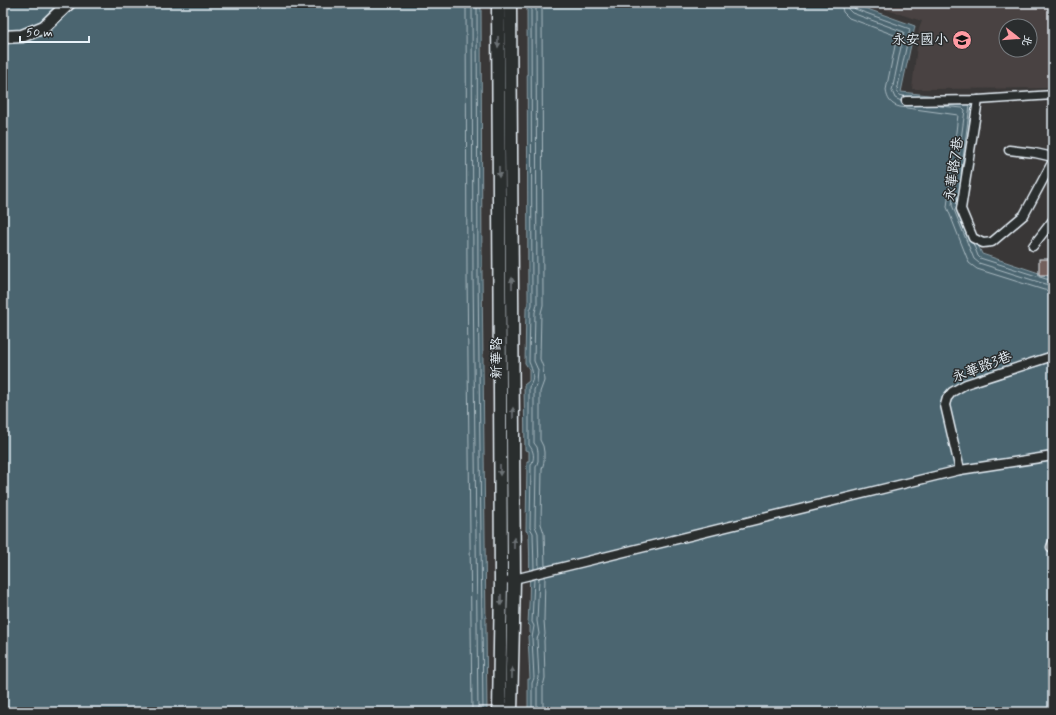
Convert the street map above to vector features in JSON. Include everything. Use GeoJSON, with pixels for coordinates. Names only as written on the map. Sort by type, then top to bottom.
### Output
{"type":"FeatureCollection","features":[{"type":"Feature","properties":{"kind":"street"},"geometry":{"type":"LineString","coordinates":[[3,37],[22,36],[44,27],[69,3]]}},
{"type":"Feature","properties":{"kind":"street","name":"新華路"},"geometry":{"type":"LineString","coordinates":[[498,3],[501,581],[499,712]]}},
{"type":"Feature","properties":{"kind":"street","name":"新華路"},"geometry":{"type":"LineString","coordinates":[[510,3],[514,579],[511,712]]}},
{"type":"Feature","properties":{"kind":"street"},"geometry":{"type":"LineString","coordinates":[[906,101],[978,100],[1053,95]]}},
{"type":"Feature","properties":{"kind":"street","name":"永華路7巷"},"geometry":{"type":"LineString","coordinates":[[978,100],[961,209],[973,238],[983,243],[992,242],[1024,215],[1053,162]]}},
{"type":"Feature","properties":{"kind":"street"},"geometry":{"type":"LineString","coordinates":[[1009,150],[1036,153],[1053,157]]}},
{"type":"Feature","properties":{"kind":"street"},"geometry":{"type":"LineString","coordinates":[[1033,246],[1053,220]]}},
{"type":"Feature","properties":{"kind":"street","name":"永華路3巷"},"geometry":{"type":"LineString","coordinates":[[960,470],[945,405],[947,398],[952,392],[966,384],[1053,356]]}},
{"type":"Feature","properties":{"kind":"street"},"geometry":{"type":"LineString","coordinates":[[501,581],[960,470],[1053,456]]}},
{"type":"Feature","properties":{"kind":"street"},"geometry":{"type":"LineString","coordinates":[[1053,542],[1051,547],[1053,548]]}},
{"type":"Feature","properties":{"kind":"shaded area","name":"永安國小"},"geometry":{"type":"Polygon","coordinates":[[[865,3],[1053,3],[1053,88],[912,89],[919,29],[922,21],[865,3]]]}},
{"type":"Feature","properties":{"kind":"water"},"geometry":{"type":"Polygon","coordinates":[[[3,3],[481,3],[482,275],[487,712],[3,712],[3,3]]]}},
{"type":"Feature","properties":{"kind":"water"},"geometry":{"type":"Polygon","coordinates":[[[527,3],[851,3],[915,26],[901,92],[975,100],[961,205],[982,254],[1048,276],[1053,276],[1053,712],[528,712],[528,679],[530,679],[528,636],[530,634],[530,626],[528,624],[530,556],[529,533],[526,531],[527,461],[529,461],[529,451],[525,450],[524,385],[529,381],[529,369],[525,363],[526,307],[528,306],[527,3]]]}},
{"type":"Feature","properties":{"kind":"building"},"geometry":{"type":"Polygon","coordinates":[[[1039,259],[1053,259],[1053,275],[1039,275],[1039,259]]]}},
{"type":"Feature","properties":{"kind":"place","name":"永安國小"},"geometry":{"type":"Point","coordinates":[962,40]}}]}
